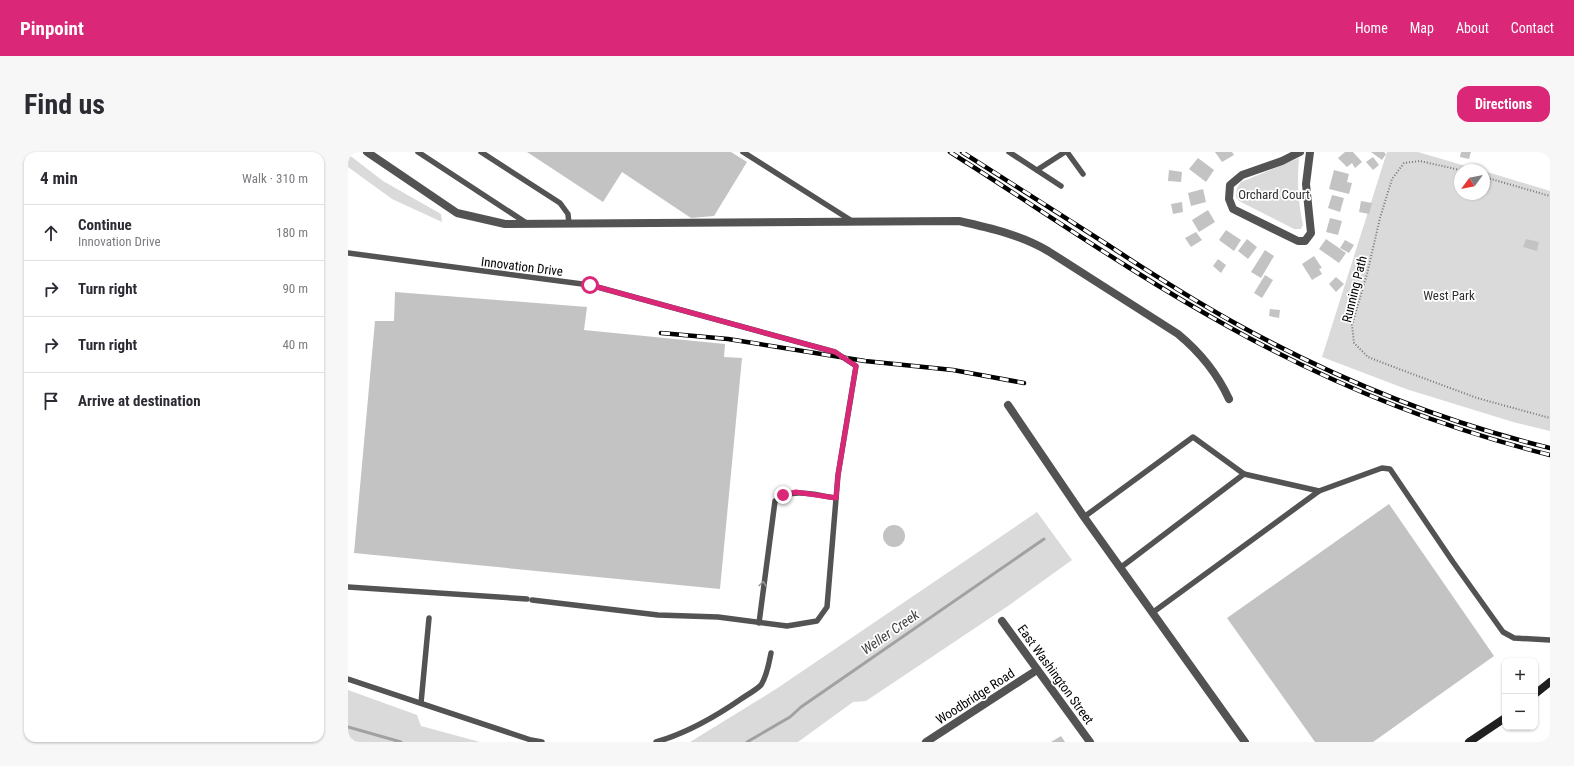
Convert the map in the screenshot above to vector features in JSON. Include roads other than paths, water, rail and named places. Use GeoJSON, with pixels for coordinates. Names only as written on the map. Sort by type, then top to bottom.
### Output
{"type":"FeatureCollection","features":[{"type":"Feature","properties":{"kind":"main road"},"geometry":{"type":"LineString","coordinates":[[1538,692],[1550,682]]}},
{"type":"Feature","properties":{"kind":"main road"},"geometry":{"type":"LineString","coordinates":[[1471,742],[1502,720]]}},
{"type":"Feature","properties":{"kind":"street"},"geometry":{"type":"LineString","coordinates":[[367,152],[457,213],[505,224],[959,221],[1006,233],[1035,243],[1178,334],[1190,344],[1214,371],[1229,400]]}},
{"type":"Feature","properties":{"kind":"street"},"geometry":{"type":"LineString","coordinates":[[1300,152],[1282,161],[1242,175],[1230,185],[1228,199],[1233,209],[1298,241],[1305,241],[1310,233],[1306,184],[1310,152]]}},
{"type":"Feature","properties":{"kind":"street"},"geometry":{"type":"LineString","coordinates":[[1008,405],[1084,517],[1245,742]]}},
{"type":"Feature","properties":{"kind":"street","name":"East Washington Street"},"geometry":{"type":"LineString","coordinates":[[1002,621],[1090,742]]}},
{"type":"Feature","properties":{"kind":"street","name":"Woodbridge Road"},"geometry":{"type":"LineString","coordinates":[[926,742],[1038,670]]}},
{"type":"Feature","properties":{"kind":"lane"},"geometry":{"type":"LineString","coordinates":[[418,152],[529,224]]}},
{"type":"Feature","properties":{"kind":"lane"},"geometry":{"type":"LineString","coordinates":[[481,152],[560,203],[568,214],[569,224]]}},
{"type":"Feature","properties":{"kind":"lane"},"geometry":{"type":"LineString","coordinates":[[743,152],[854,222]]}},
{"type":"Feature","properties":{"kind":"lane"},"geometry":{"type":"LineString","coordinates":[[1009,152],[1061,186]]}},
{"type":"Feature","properties":{"kind":"lane"},"geometry":{"type":"LineString","coordinates":[[1037,170],[1066,152],[1083,174]]}},
{"type":"Feature","properties":{"kind":"lane","name":"Innovation Drive"},"geometry":{"type":"LineString","coordinates":[[348,253],[459,269],[590,285],[835,352],[856,366],[838,475],[836,498]]}},
{"type":"Feature","properties":{"kind":"lane"},"geometry":{"type":"LineString","coordinates":[[1084,517],[1193,437],[1244,474],[1319,491]]}},
{"type":"Feature","properties":{"kind":"lane"},"geometry":{"type":"LineString","coordinates":[[1152,613],[1319,491],[1382,468],[1390,469],[1453,562],[1503,632],[1514,638],[1550,640]]}},
{"type":"Feature","properties":{"kind":"lane"},"geometry":{"type":"LineString","coordinates":[[1120,568],[1244,474]]}},
{"type":"Feature","properties":{"kind":"lane"},"geometry":{"type":"LineString","coordinates":[[348,587],[530,599],[658,615],[718,617],[759,623],[787,626],[817,621],[827,607],[836,498],[796,492],[783,495],[775,501],[759,623]]}},
{"type":"Feature","properties":{"kind":"lane"},"geometry":{"type":"LineString","coordinates":[[421,703],[429,618]]}},
{"type":"Feature","properties":{"kind":"lane"},"geometry":{"type":"LineString","coordinates":[[656,742],[682,733],[722,712],[749,694],[761,684],[768,668],[771,653]]}},
{"type":"Feature","properties":{"kind":"lane"},"geometry":{"type":"LineString","coordinates":[[348,679],[531,740],[542,742]]}},
{"type":"Feature","properties":{"kind":"waterway","name":"Weller Creek"},"geometry":{"type":"LineString","coordinates":[[747,742],[790,717],[801,707],[1044,539]]}},
{"type":"Feature","properties":{"kind":"waterway","name":"Weller Creek"},"geometry":{"type":"LineString","coordinates":[[348,727],[401,742]]}},
{"type":"Feature","properties":{"kind":"railway"},"geometry":{"type":"LineString","coordinates":[[950,152],[1158,286],[1229,327],[1306,367],[1385,402],[1426,417],[1508,444],[1550,455]]}},
{"type":"Feature","properties":{"kind":"railway"},"geometry":{"type":"LineString","coordinates":[[962,152],[1170,285],[1270,342],[1387,396],[1468,425],[1550,448]]}},
{"type":"Feature","properties":{"kind":"railway"},"geometry":{"type":"LineString","coordinates":[[661,333],[728,339],[865,361],[953,370],[1024,383]]}},
{"type":"Feature","properties":{"kind":"park label","name":"Orchard Court"},"geometry":{"type":"Point","coordinates":[1274,194]}},
{"type":"Feature","properties":{"kind":"park label","name":"West Park"},"geometry":{"type":"Point","coordinates":[1449,295]}}]}
